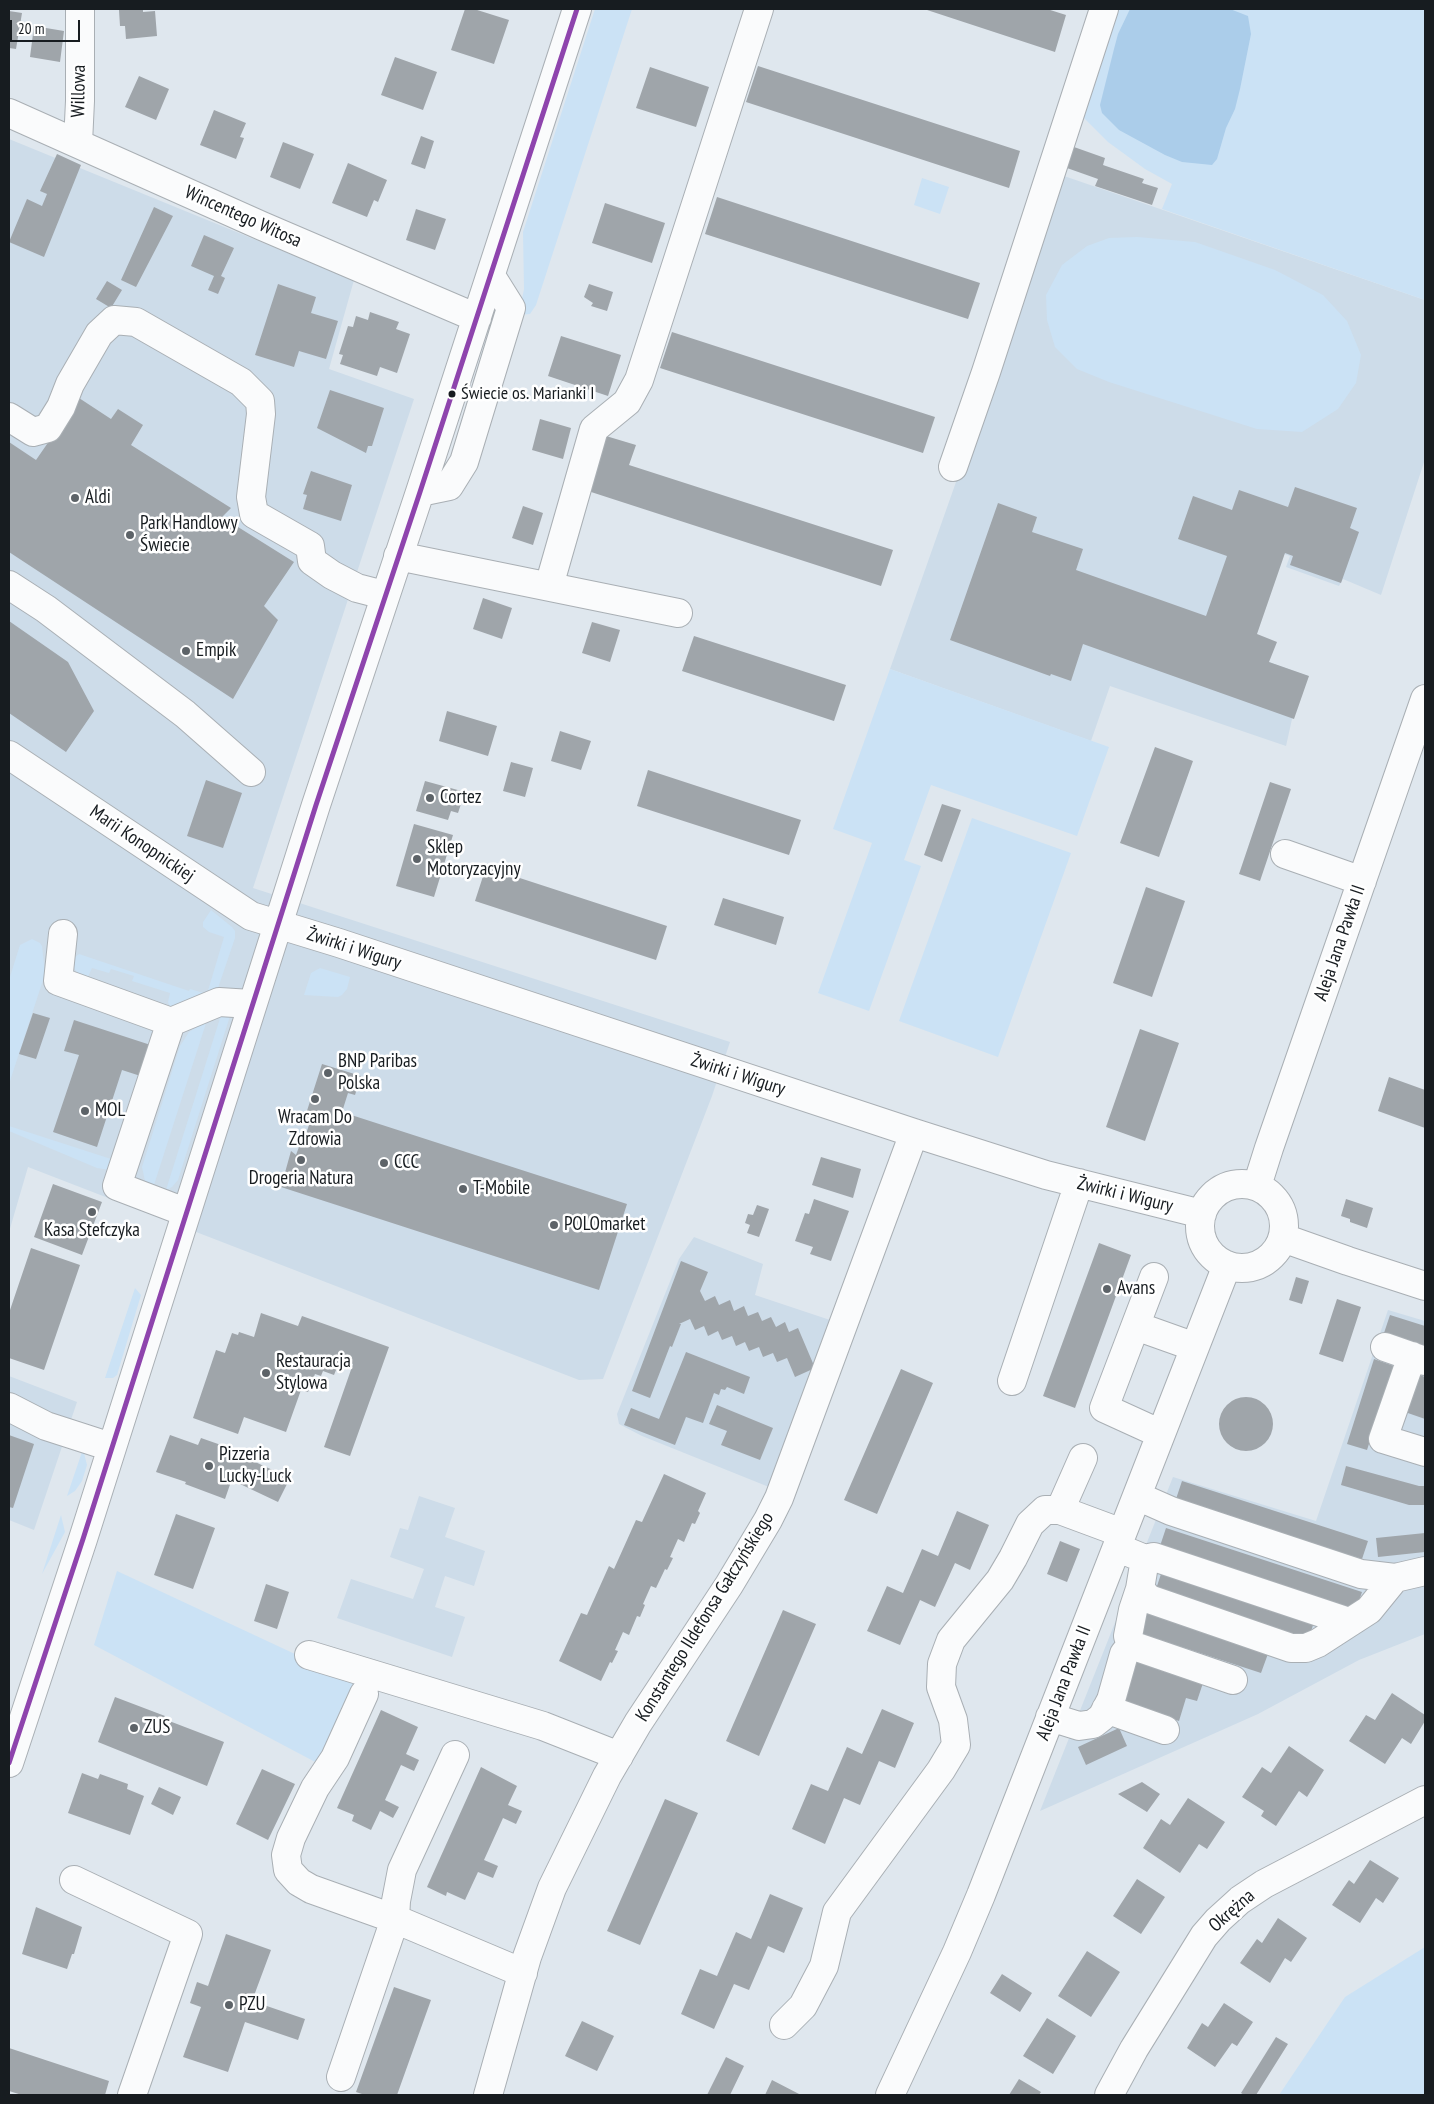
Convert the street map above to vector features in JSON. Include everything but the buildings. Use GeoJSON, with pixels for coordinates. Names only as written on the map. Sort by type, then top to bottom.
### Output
{"type":"FeatureCollection","features":[{"type":"Feature","properties":{"kind":"street","name":"Willowa"},"geometry":{"type":"LineString","coordinates":[[78,143],[80,9]]}},
{"type":"Feature","properties":{"kind":"street"},"geometry":{"type":"LineString","coordinates":[[9,1762],[384,595],[478,318],[577,9]]}},
{"type":"Feature","properties":{"kind":"street"},"geometry":{"type":"LineString","coordinates":[[548,586],[594,429],[627,402],[639,380],[759,9]]}},
{"type":"Feature","properties":{"kind":"street"},"geometry":{"type":"LineString","coordinates":[[953,467],[986,372],[1104,9]]}},
{"type":"Feature","properties":{"kind":"street","name":"Wincentego Witosa"},"geometry":{"type":"LineString","coordinates":[[9,113],[262,226],[478,318]]}},
{"type":"Feature","properties":{"kind":"street"},"geometry":{"type":"LineString","coordinates":[[420,492],[449,486],[464,462],[511,308],[491,276]]}},
{"type":"Feature","properties":{"kind":"street"},"geometry":{"type":"LineString","coordinates":[[9,417],[33,432],[48,428],[61,407],[70,384],[99,334],[114,320],[136,322],[241,382],[260,401],[260,422],[251,497],[254,514],[310,546],[312,561],[332,575],[357,588],[384,595]]}},
{"type":"Feature","properties":{"kind":"street"},"geometry":{"type":"LineString","coordinates":[[398,556],[678,612]]}},
{"type":"Feature","properties":{"kind":"street"},"geometry":{"type":"LineString","coordinates":[[9,585],[54,615],[185,714],[251,772]]}},
{"type":"Feature","properties":{"kind":"street","name":"Aleja Jana Pawła II"},"geometry":{"type":"LineString","coordinates":[[1257,1186],[1268,1148],[1425,699]]}},
{"type":"Feature","properties":{"kind":"street","name":"Marii Konopnickiej"},"geometry":{"type":"LineString","coordinates":[[9,756],[251,916],[278,925]]}},
{"type":"Feature","properties":{"kind":"street"},"geometry":{"type":"LineString","coordinates":[[1285,854],[1362,881]]}},
{"type":"Feature","properties":{"kind":"street","name":"Żwirki i Wigury"},"geometry":{"type":"LineString","coordinates":[[278,925],[339,943],[914,1134],[1079,1183],[1202,1214]]}},
{"type":"Feature","properties":{"kind":"street"},"geometry":{"type":"LineString","coordinates":[[63,934],[58,980],[171,1022],[219,1002],[252,1004]]}},
{"type":"Feature","properties":{"kind":"street"},"geometry":{"type":"LineString","coordinates":[[171,1022],[117,1186],[185,1212]]}},
{"type":"Feature","properties":{"kind":"street","name":"Konstantego Ildefonsa Gałczyńskiego"},"geometry":{"type":"LineString","coordinates":[[488,2095],[536,1931],[552,1888],[638,1722],[729,1585],[779,1498],[914,1134]]}},
{"type":"Feature","properties":{"kind":"street"},"geometry":{"type":"LineString","coordinates":[[1012,1381],[1079,1183]]}},
{"type":"Feature","properties":{"kind":"street"},"geometry":{"type":"LineString","coordinates":[[1243,1184],[1257,1186],[1268,1192],[1280,1207],[1284,1225],[1283,1238],[1277,1250],[1267,1260],[1254,1266],[1240,1268],[1227,1265],[1218,1260],[1205,1244],[1200,1224],[1202,1214],[1208,1202],[1218,1192],[1230,1186],[1243,1184]]}},
{"type":"Feature","properties":{"kind":"street"},"geometry":{"type":"LineString","coordinates":[[1283,1238],[1348,1262],[1425,1286]]}},
{"type":"Feature","properties":{"kind":"street","name":"Aleja Jana Pawła II"},"geometry":{"type":"LineString","coordinates":[[890,2095],[957,1952],[1227,1265]]}},
{"type":"Feature","properties":{"kind":"street"},"geometry":{"type":"LineString","coordinates":[[1154,1277],[1104,1408],[1161,1434]]}},
{"type":"Feature","properties":{"kind":"street"},"geometry":{"type":"LineString","coordinates":[[1136,1326],[1195,1347]]}},
{"type":"Feature","properties":{"kind":"street"},"geometry":{"type":"LineString","coordinates":[[1384,1347],[1419,1358],[1383,1439],[1425,1452]]}},
{"type":"Feature","properties":{"kind":"street"},"geometry":{"type":"LineString","coordinates":[[9,1407],[46,1426],[111,1447]]}},
{"type":"Feature","properties":{"kind":"street"},"geometry":{"type":"LineString","coordinates":[[1060,1510],[1083,1458]]}},
{"type":"Feature","properties":{"kind":"street"},"geometry":{"type":"LineString","coordinates":[[1136,1496],[1180,1514],[1361,1574],[1395,1578],[1425,1571]]}},
{"type":"Feature","properties":{"kind":"street"},"geometry":{"type":"LineString","coordinates":[[784,2025],[803,2006],[824,1966],[837,1912],[941,1770],[956,1745],[953,1720],[941,1687],[942,1664],[951,1640],[1000,1580],[1030,1524],[1046,1510],[1060,1510],[1119,1541],[1145,1559],[1154,1557],[1349,1622]]}},
{"type":"Feature","properties":{"kind":"street"},"geometry":{"type":"LineString","coordinates":[[1131,1645],[1128,1636],[1133,1610],[1140,1589],[1145,1559]]}},
{"type":"Feature","properties":{"kind":"street"},"geometry":{"type":"LineString","coordinates":[[1140,1589],[1149,1599],[1291,1648],[1306,1648],[1369,1610],[1395,1578]]}},
{"type":"Feature","properties":{"kind":"street"},"geometry":{"type":"LineString","coordinates":[[1050,1717],[1079,1726],[1093,1724],[1102,1717],[1111,1700],[1124,1654],[1131,1645]]}},
{"type":"Feature","properties":{"kind":"street"},"geometry":{"type":"LineString","coordinates":[[1131,1645],[1233,1680]]}},
{"type":"Feature","properties":{"kind":"street"},"geometry":{"type":"LineString","coordinates":[[309,1654],[543,1726],[619,1756]]}},
{"type":"Feature","properties":{"kind":"street"},"geometry":{"type":"LineString","coordinates":[[364,1694],[335,1758],[315,1788],[291,1838],[286,1855],[288,1870],[299,1882],[311,1888],[395,1919],[523,1974]]}},
{"type":"Feature","properties":{"kind":"street"},"geometry":{"type":"LineString","coordinates":[[1106,1709],[1165,1730]]}},
{"type":"Feature","properties":{"kind":"street"},"geometry":{"type":"LineString","coordinates":[[341,2077],[395,1919],[402,1870],[455,1755]]}},
{"type":"Feature","properties":{"kind":"street","name":"Okrężna"},"geometry":{"type":"LineString","coordinates":[[1109,2095],[1134,2049],[1204,1936],[1218,1920],[1240,1900],[1264,1884],[1425,1800]]}},
{"type":"Feature","properties":{"kind":"street"},"geometry":{"type":"LineString","coordinates":[[74,1880],[188,1934],[132,2095]]}},
{"type":"Feature","properties":{"kind":"shaded area"},"geometry":{"type":"Polygon","coordinates":[[[595,9],[632,9],[536,305],[530,314],[519,315],[524,289],[523,232],[595,9]]]}},
{"type":"Feature","properties":{"kind":"shaded area"},"geometry":{"type":"Polygon","coordinates":[[[1112,9],[1425,9],[1425,300],[1162,209],[1172,184],[1145,169],[1108,142],[1080,114],[1112,9]]]}},
{"type":"Feature","properties":{"kind":"shaded area"},"geometry":{"type":"Polygon","coordinates":[[[1130,9],[1230,9],[1248,16],[1251,34],[1240,89],[1217,159],[1212,165],[1182,162],[1165,155],[1119,130],[1102,113],[1100,105],[1118,34],[1130,9]]]}},
{"type":"Feature","properties":{"kind":"shaded area"},"geometry":{"type":"Polygon","coordinates":[[[9,139],[354,280],[329,369],[414,399],[253,888],[730,1042],[712,1096],[603,1379],[579,1380],[28,1167],[9,1232],[9,139]]]}},
{"type":"Feature","properties":{"kind":"shaded area"},"geometry":{"type":"Polygon","coordinates":[[[1064,176],[1425,300],[1425,459],[1381,595],[1343,579],[1339,586],[1286,567],[1290,556],[1284,554],[1255,634],[1269,662],[1308,676],[1292,719],[1286,746],[1110,686],[1091,741],[890,669],[1064,176]]]}},
{"type":"Feature","properties":{"kind":"shaded area"},"geometry":{"type":"Polygon","coordinates":[[[922,178],[949,187],[940,214],[914,205],[922,178]]]}},
{"type":"Feature","properties":{"kind":"shaded area"},"geometry":{"type":"Polygon","coordinates":[[[1137,237],[1195,242],[1275,270],[1323,295],[1347,321],[1361,355],[1356,383],[1338,409],[1302,432],[1257,429],[1109,382],[1077,369],[1055,347],[1047,320],[1046,295],[1062,265],[1087,246],[1109,238],[1137,237]]]}},
{"type":"Feature","properties":{"kind":"shaded area"},"geometry":{"type":"Polygon","coordinates":[[[890,669],[1109,747],[1077,836],[931,785],[904,860],[921,866],[869,1011],[818,993],[872,843],[833,829],[890,669]]]}},
{"type":"Feature","properties":{"kind":"shaded area"},"geometry":{"type":"Polygon","coordinates":[[[972,818],[1071,853],[998,1057],[899,1021],[972,818]]]}},
{"type":"Feature","properties":{"kind":"shaded area"},"geometry":{"type":"Polygon","coordinates":[[[211,910],[232,927],[235,931],[235,938],[217,991],[188,1007],[170,1007],[168,1002],[170,993],[132,981],[134,976],[111,969],[109,973],[92,968],[87,979],[81,977],[73,967],[75,957],[79,954],[189,991],[190,989],[207,994],[224,937],[209,932],[203,927],[203,922],[211,910]]]}},
{"type":"Feature","properties":{"kind":"shaded area"},"geometry":{"type":"Polygon","coordinates":[[[32,939],[42,946],[45,974],[10,1081],[9,980],[20,945],[32,939]]]}},
{"type":"Feature","properties":{"kind":"shaded area"},"geometry":{"type":"Polygon","coordinates":[[[320,968],[350,977],[347,989],[342,995],[338,997],[304,995],[311,973],[320,968]]]}},
{"type":"Feature","properties":{"kind":"shaded area"},"geometry":{"type":"Polygon","coordinates":[[[222,1012],[230,1016],[178,1180],[172,1187],[166,1190],[222,1012]]]}},
{"type":"Feature","properties":{"kind":"shaded area"},"geometry":{"type":"Polygon","coordinates":[[[207,1020],[153,1188],[145,1181],[142,1167],[180,1046],[189,1032],[207,1020]]]}},
{"type":"Feature","properties":{"kind":"shaded area"},"geometry":{"type":"Polygon","coordinates":[[[9,1126],[111,1159],[113,1161],[110,1170],[97,1168],[9,1131],[9,1126]]]}},
{"type":"Feature","properties":{"kind":"shaded area"},"geometry":{"type":"Polygon","coordinates":[[[694,1237],[763,1264],[755,1295],[836,1322],[769,1487],[642,1436],[619,1424],[617,1414],[679,1259],[694,1237]]]}},
{"type":"Feature","properties":{"kind":"shaded area"},"geometry":{"type":"Polygon","coordinates":[[[135,1288],[141,1295],[117,1375],[113,1378],[105,1378],[135,1288]]]}},
{"type":"Feature","properties":{"kind":"shaded area"},"geometry":{"type":"Polygon","coordinates":[[[1388,1310],[1425,1321],[1425,1634],[1359,1660],[1258,1714],[1040,1811],[1173,1477],[1316,1521],[1388,1310]]]}},
{"type":"Feature","properties":{"kind":"shaded area"},"geometry":{"type":"Polygon","coordinates":[[[9,1376],[77,1402],[34,1530],[9,1520],[9,1376]]]}},
{"type":"Feature","properties":{"kind":"shaded area"},"geometry":{"type":"Polygon","coordinates":[[[83,1449],[87,1465],[82,1481],[75,1491],[67,1496],[83,1449]]]}},
{"type":"Feature","properties":{"kind":"shaded area"},"geometry":{"type":"Polygon","coordinates":[[[419,1496],[455,1508],[445,1537],[485,1551],[474,1586],[445,1576],[435,1607],[465,1617],[452,1657],[337,1618],[351,1579],[413,1599],[424,1569],[390,1557],[400,1528],[408,1530],[419,1496]]]}},
{"type":"Feature","properties":{"kind":"shaded area"},"geometry":{"type":"Polygon","coordinates":[[[61,1515],[65,1532],[42,1574],[61,1515]]]}},
{"type":"Feature","properties":{"kind":"shaded area"},"geometry":{"type":"Polygon","coordinates":[[[117,1571],[355,1682],[319,1764],[94,1645],[117,1571]]]}},
{"type":"Feature","properties":{"kind":"shaded area"},"geometry":{"type":"Polygon","coordinates":[[[1425,1947],[1425,2095],[1279,2095],[1345,1997],[1425,1947]]]}},
{"type":"Feature","properties":{"kind":"transit line"},"geometry":{"type":"LineString","coordinates":[[9,1763],[83,1539],[316,805],[577,9]]}},
{"type":"Feature","properties":{"kind":"place","name":"Świecie os. Marianki I"},"geometry":{"type":"Point","coordinates":[452,394]}},
{"type":"Feature","properties":{"kind":"place","name":"Aldi"},"geometry":{"type":"Point","coordinates":[75,498]}},
{"type":"Feature","properties":{"kind":"place","name":"Park Handlowy Świecie"},"geometry":{"type":"Point","coordinates":[130,535]}},
{"type":"Feature","properties":{"kind":"place","name":"Empik"},"geometry":{"type":"Point","coordinates":[186,651]}},
{"type":"Feature","properties":{"kind":"place","name":"Cortez"},"geometry":{"type":"Point","coordinates":[430,798]}},
{"type":"Feature","properties":{"kind":"place","name":"Sklep Motoryzacyjny"},"geometry":{"type":"Point","coordinates":[417,859]}},
{"type":"Feature","properties":{"kind":"place","name":"BNP Paribas Polska"},"geometry":{"type":"Point","coordinates":[328,1073]}},
{"type":"Feature","properties":{"kind":"place","name":"Wracam Do Zdrowia"},"geometry":{"type":"Point","coordinates":[315,1099]}},
{"type":"Feature","properties":{"kind":"place","name":"MOL"},"geometry":{"type":"Point","coordinates":[85,1111]}},
{"type":"Feature","properties":{"kind":"place","name":"Drogeria Natura"},"geometry":{"type":"Point","coordinates":[301,1160]}},
{"type":"Feature","properties":{"kind":"place","name":"CCC"},"geometry":{"type":"Point","coordinates":[384,1163]}},
{"type":"Feature","properties":{"kind":"place","name":"T-Mobile"},"geometry":{"type":"Point","coordinates":[463,1189]}},
{"type":"Feature","properties":{"kind":"place","name":"Kasa Stefczyka"},"geometry":{"type":"Point","coordinates":[92,1212]}},
{"type":"Feature","properties":{"kind":"place","name":"POLOmarket"},"geometry":{"type":"Point","coordinates":[554,1225]}},
{"type":"Feature","properties":{"kind":"place","name":"Avans"},"geometry":{"type":"Point","coordinates":[1107,1289]}},
{"type":"Feature","properties":{"kind":"place","name":"Restauracja Stylowa"},"geometry":{"type":"Point","coordinates":[266,1373]}},
{"type":"Feature","properties":{"kind":"place","name":"Pizzeria Lucky-Luck"},"geometry":{"type":"Point","coordinates":[209,1466]}},
{"type":"Feature","properties":{"kind":"place","name":"ZUS"},"geometry":{"type":"Point","coordinates":[134,1728]}},
{"type":"Feature","properties":{"kind":"place","name":"PZU"},"geometry":{"type":"Point","coordinates":[229,2005]}}]}
